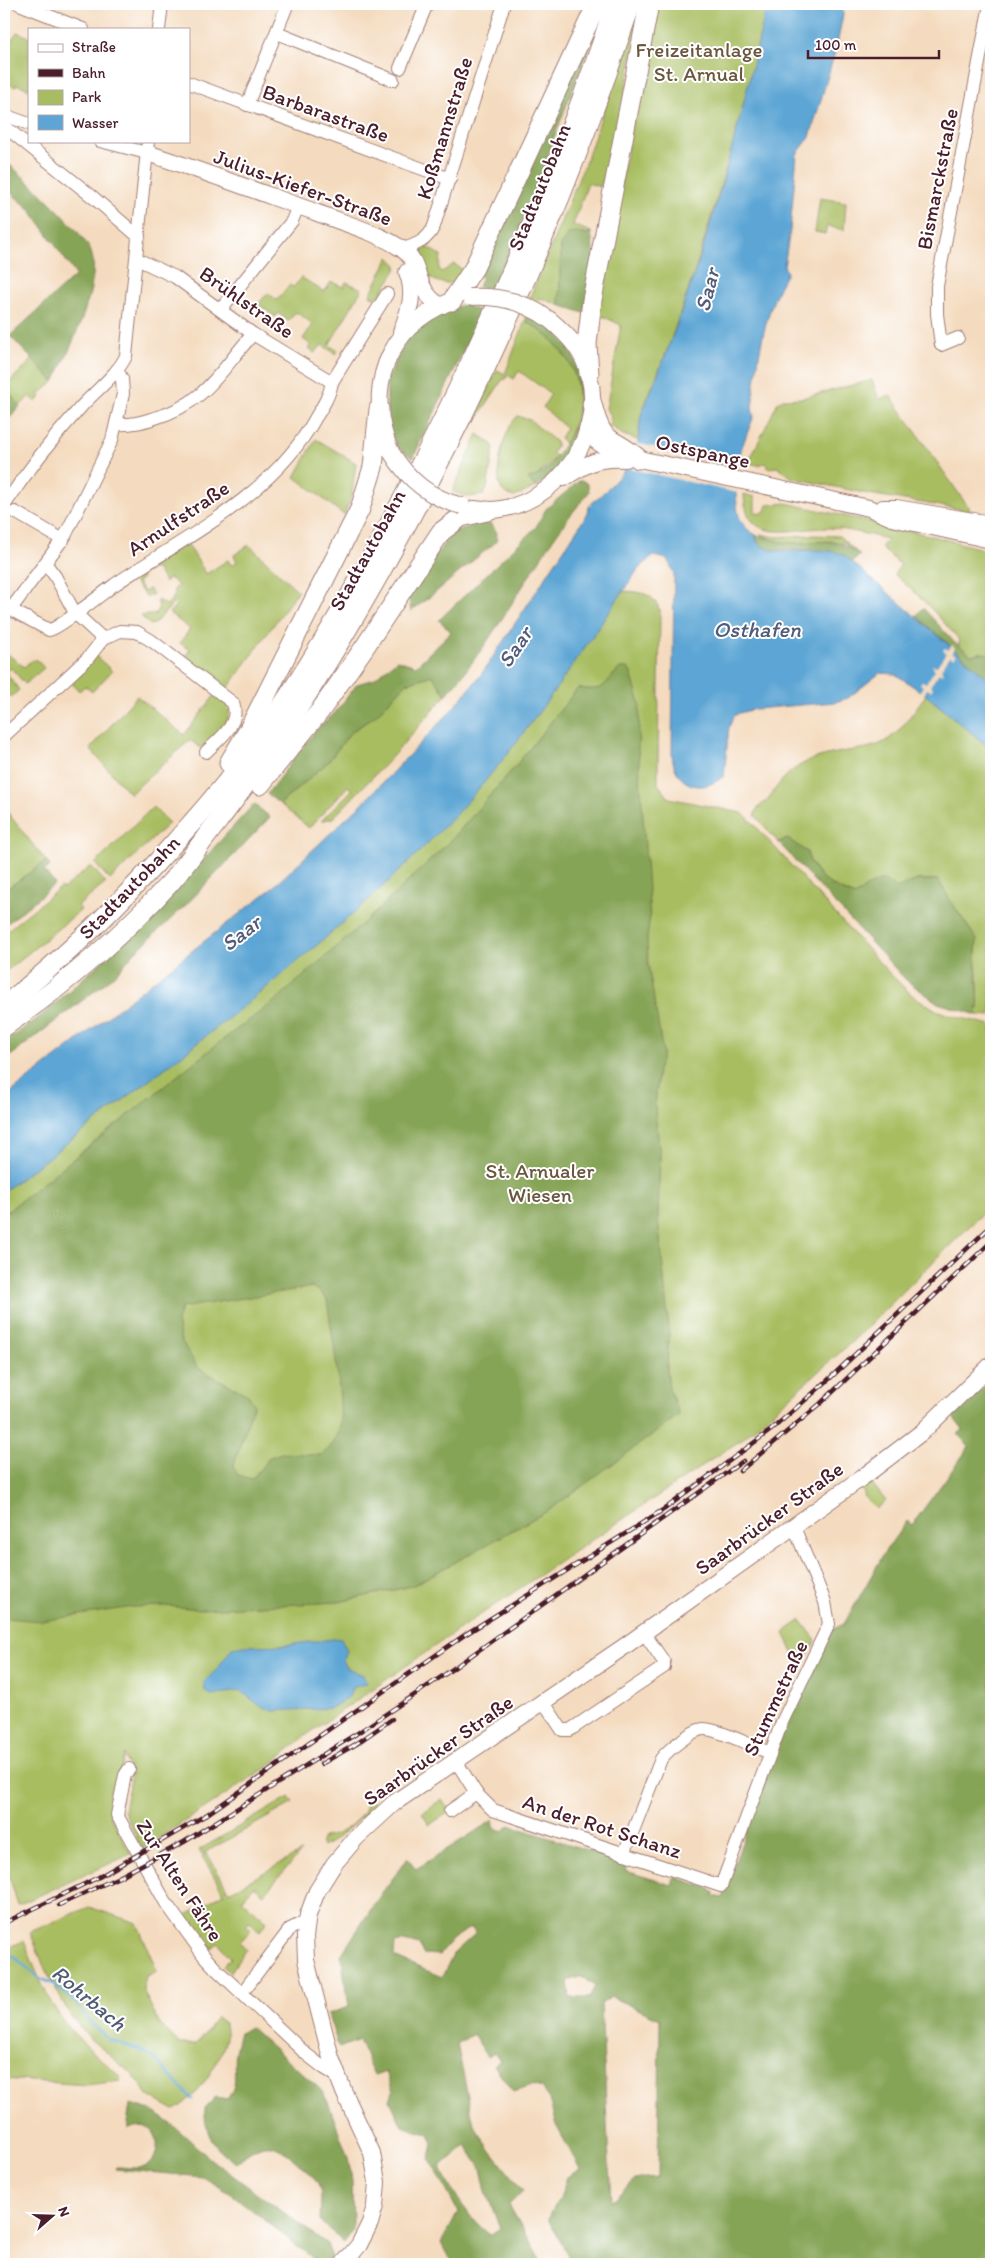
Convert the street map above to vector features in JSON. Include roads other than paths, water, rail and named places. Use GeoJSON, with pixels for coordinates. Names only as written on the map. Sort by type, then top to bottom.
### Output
{"type":"FeatureCollection","features":[{"type":"Feature","properties":{"kind":"highway"},"geometry":{"type":"LineString","coordinates":[[454,301],[474,268],[597,4]]}},
{"type":"Feature","properties":{"kind":"highway","name":"Stadtautobahn"},"geometry":{"type":"LineString","coordinates":[[4,1006],[77,945],[144,878],[230,779],[288,696],[368,564],[438,429],[510,277],[562,149],[615,4]]}},
{"type":"Feature","properties":{"kind":"highway","name":"Stadtautobahn"},"geometry":{"type":"LineString","coordinates":[[4,1027],[91,959],[136,918],[187,863],[252,777],[320,677],[350,627],[445,452],[497,345],[550,223],[607,77],[631,4]]}},
{"type":"Feature","properties":{"kind":"highway"},"geometry":{"type":"LineString","coordinates":[[589,374],[588,337],[593,292],[649,4]]}},
{"type":"Feature","properties":{"kind":"highway"},"geometry":{"type":"LineString","coordinates":[[592,404],[600,430],[610,449],[628,450],[639,459]]}},
{"type":"Feature","properties":{"kind":"highway"},"geometry":{"type":"LineString","coordinates":[[179,838],[247,733],[348,537],[370,479],[375,456],[378,409]]}},
{"type":"Feature","properties":{"kind":"highway"},"geometry":{"type":"LineString","coordinates":[[187,863],[214,841],[320,711],[441,532],[461,517],[487,510]]}},
{"type":"Feature","properties":{"kind":"main road","name":"Julius-Kiefer-Straße"},"geometry":{"type":"LineString","coordinates":[[147,147],[386,240],[403,249]]}},
{"type":"Feature","properties":{"kind":"main road"},"geometry":{"type":"LineString","coordinates":[[403,249],[412,258],[417,275],[426,294],[454,301],[494,297],[513,300],[550,320],[575,344],[589,374],[592,404],[587,429],[577,454],[554,485]]}},
{"type":"Feature","properties":{"kind":"main road"},"geometry":{"type":"LineString","coordinates":[[403,249],[403,261],[411,287],[411,304],[397,344],[384,368],[380,382],[378,409],[382,429],[391,452],[399,466],[417,485],[440,499],[462,506],[487,510],[526,502],[610,449],[595,440],[587,429]]}},
{"type":"Feature","properties":{"kind":"main road"},"geometry":{"type":"LineString","coordinates":[[397,344],[415,322],[454,301]]}},
{"type":"Feature","properties":{"kind":"main road","name":"Ostspange"},"geometry":{"type":"LineString","coordinates":[[639,459],[869,508]]}},
{"type":"Feature","properties":{"kind":"main road"},"geometry":{"type":"LineString","coordinates":[[869,508],[896,508],[991,524]]}},
{"type":"Feature","properties":{"kind":"main road"},"geometry":{"type":"LineString","coordinates":[[869,508],[892,518],[991,540]]}},
{"type":"Feature","properties":{"kind":"main road","name":"Saarbrücker Straße"},"geometry":{"type":"LineString","coordinates":[[341,2264],[359,2245],[368,2229],[375,2206],[377,2182],[372,2153],[337,2076],[308,1970],[305,1946],[306,1924],[314,1897],[324,1877],[356,1838],[394,1803],[644,1633],[794,1527],[922,1432],[991,1365]]}},
{"type":"Feature","properties":{"kind":"street"},"geometry":{"type":"LineString","coordinates":[[20,4],[80,28]]}},
{"type":"Feature","properties":{"kind":"street"},"geometry":{"type":"LineString","coordinates":[[160,28],[162,4]]}},
{"type":"Feature","properties":{"kind":"street"},"geometry":{"type":"LineString","coordinates":[[400,68],[426,4]]}},
{"type":"Feature","properties":{"kind":"street","name":"Koßmannstraße"},"geometry":{"type":"LineString","coordinates":[[403,249],[423,241],[432,231],[504,4]]}},
{"type":"Feature","properties":{"kind":"street","name":"Bismarckstraße"},"geometry":{"type":"LineString","coordinates":[[958,338],[941,345],[936,314],[937,286],[990,4]]}},
{"type":"Feature","properties":{"kind":"street"},"geometry":{"type":"LineString","coordinates":[[247,105],[286,8]]}},
{"type":"Feature","properties":{"kind":"street"},"geometry":{"type":"LineString","coordinates":[[277,33],[393,80]]}},
{"type":"Feature","properties":{"kind":"street","name":"Barbarastraße"},"geometry":{"type":"LineString","coordinates":[[190,83],[450,179]]}},
{"type":"Feature","properties":{"kind":"street"},"geometry":{"type":"LineString","coordinates":[[4,115],[26,124],[18,137]]}},
{"type":"Feature","properties":{"kind":"street"},"geometry":{"type":"LineString","coordinates":[[4,126],[139,237]]}},
{"type":"Feature","properties":{"kind":"street","name":"Julius-Kiefer-Straße"},"geometry":{"type":"LineString","coordinates":[[108,142],[147,147]]}},
{"type":"Feature","properties":{"kind":"street"},"geometry":{"type":"LineString","coordinates":[[63,540],[9,509],[50,442],[116,370],[126,356],[147,147]]}},
{"type":"Feature","properties":{"kind":"street"},"geometry":{"type":"LineString","coordinates":[[221,309],[292,221],[298,206]]}},
{"type":"Feature","properties":{"kind":"street","name":"Brühlstraße"},"geometry":{"type":"LineString","coordinates":[[137,259],[179,280],[254,334],[332,382]]}},
{"type":"Feature","properties":{"kind":"street","name":"Arnulfstraße"},"geometry":{"type":"LineString","coordinates":[[8,607],[50,630],[55,630],[75,613],[144,565],[220,518],[290,455],[309,430],[329,394],[332,382],[387,294]]}},
{"type":"Feature","properties":{"kind":"street"},"geometry":{"type":"LineString","coordinates":[[117,424],[138,423],[182,408],[208,389],[254,334]]}},
{"type":"Feature","properties":{"kind":"street"},"geometry":{"type":"LineString","coordinates":[[8,607],[46,564],[63,540],[112,440],[117,424],[123,389],[120,374],[116,370]]}},
{"type":"Feature","properties":{"kind":"street"},"geometry":{"type":"LineString","coordinates":[[46,564],[55,576],[75,613],[103,639]]}},
{"type":"Feature","properties":{"kind":"street"},"geometry":{"type":"LineString","coordinates":[[4,736],[88,658],[103,639],[109,634],[120,631],[142,634],[230,699],[235,713],[230,728],[206,752]]}},
{"type":"Feature","properties":{"kind":"street","name":"Stummstraße"},"geometry":{"type":"LineString","coordinates":[[722,1886],[782,1722],[829,1624],[827,1608],[794,1527]]}},
{"type":"Feature","properties":{"kind":"street"},"geometry":{"type":"LineString","coordinates":[[542,1702],[562,1730],[570,1730],[664,1667],[664,1662],[644,1633]]}},
{"type":"Feature","properties":{"kind":"street"},"geometry":{"type":"LineString","coordinates":[[624,1854],[661,1759],[688,1736],[702,1728],[708,1729],[770,1753]]}},
{"type":"Feature","properties":{"kind":"street","name":"An der Rot Schanz"},"geometry":{"type":"LineString","coordinates":[[456,1762],[476,1793],[486,1804],[501,1814],[722,1886]]}},
{"type":"Feature","properties":{"kind":"street","name":"Zur Alten Fähre"},"geometry":{"type":"LineString","coordinates":[[129,1769],[125,1775],[117,1809],[120,1823],[166,1903],[185,1931],[216,1969],[317,2063],[337,2076]]}},
{"type":"Feature","properties":{"kind":"street"},"geometry":{"type":"LineString","coordinates":[[450,1811],[476,1793]]}},
{"type":"Feature","properties":{"kind":"street"},"geometry":{"type":"LineString","coordinates":[[242,1993],[290,1929],[298,1924],[306,1924]]}},
{"type":"Feature","properties":{"kind":"water"},"geometry":{"type":"Polygon","coordinates":[[[767,4],[845,4],[837,45],[810,137],[797,154],[790,230],[784,266],[787,273],[772,304],[762,339],[752,409],[754,416],[737,465],[735,485],[740,518],[745,527],[756,535],[757,542],[765,548],[775,551],[823,550],[845,556],[991,681],[991,749],[926,695],[895,674],[880,673],[848,698],[835,702],[755,709],[739,713],[734,716],[729,727],[724,776],[715,782],[698,786],[683,780],[674,765],[672,754],[674,573],[667,559],[654,556],[639,568],[546,703],[496,768],[441,830],[390,880],[338,927],[229,1018],[4,1191],[4,1098],[271,889],[367,799],[450,712],[481,675],[588,513],[589,506],[614,482],[630,462],[638,444],[641,415],[682,311],[699,261],[729,159],[767,4]]]}},
{"type":"Feature","properties":{"kind":"water"},"geometry":{"type":"Polygon","coordinates":[[[341,1638],[347,1651],[343,1660],[347,1668],[363,1675],[367,1683],[352,1688],[349,1697],[331,1708],[273,1711],[259,1705],[241,1691],[211,1695],[205,1691],[204,1682],[217,1669],[232,1648],[286,1645],[341,1638]]]}},
{"type":"Feature","properties":{"kind":"waterway","name":"Rohrbach"},"geometry":{"type":"LineString","coordinates":[[12,1955],[39,1978],[52,1983],[71,1998],[93,2025],[108,2039],[142,2051],[154,2058],[192,2099]]}},
{"type":"Feature","properties":{"kind":"railway"},"geometry":{"type":"LineString","coordinates":[[4,1923],[99,1877],[206,1815],[466,1634],[666,1508],[771,1430],[827,1381],[991,1226]]}},
{"type":"Feature","properties":{"kind":"railway"},"geometry":{"type":"LineString","coordinates":[[740,1471],[820,1404],[991,1242]]}},
{"type":"Feature","properties":{"kind":"railway"},"geometry":{"type":"LineString","coordinates":[[59,1905],[119,1877],[184,1842],[356,1734],[444,1675],[743,1461]]}},
{"type":"Feature","properties":{"kind":"railway"},"geometry":{"type":"LineString","coordinates":[[353,1746],[392,1719]]}},
{"type":"Feature","properties":{"kind":"railway"},"geometry":{"type":"LineString","coordinates":[[321,1764],[358,1743]]}},
{"type":"Feature","properties":{"kind":"park label","name":"Freizeitanlage St. Arnual"},"geometry":{"type":"Point","coordinates":[699,61]}},
{"type":"Feature","properties":{"kind":"park label","name":"St. Arnualer Wiesen"},"geometry":{"type":"Point","coordinates":[540,1182]}},
{"type":"Feature","properties":{"kind":"water label","name":"Saar"},"geometry":{"type":"Point","coordinates":[707,290]}},
{"type":"Feature","properties":{"kind":"water label","name":"Osthafen"},"geometry":{"type":"Point","coordinates":[757,629]}},
{"type":"Feature","properties":{"kind":"water label","name":"Saar"},"geometry":{"type":"Point","coordinates":[515,647]}},
{"type":"Feature","properties":{"kind":"water label","name":"Saar"},"geometry":{"type":"Point","coordinates":[241,933]}}]}
